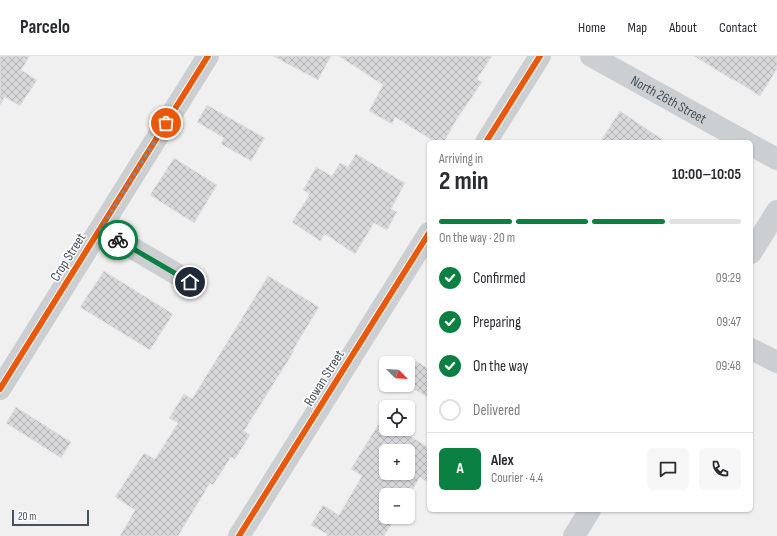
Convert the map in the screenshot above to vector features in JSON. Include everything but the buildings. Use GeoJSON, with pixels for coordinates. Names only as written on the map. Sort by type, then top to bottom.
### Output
{"type":"FeatureCollection","features":[{"type":"Feature","properties":{"kind":"street","name":"Crop Street"},"geometry":{"type":"LineString","coordinates":[[0,389],[208,56]]}},
{"type":"Feature","properties":{"kind":"street"},"geometry":{"type":"LineString","coordinates":[[487,140],[540,56]]}},
{"type":"Feature","properties":{"kind":"street","name":"North 26th Street"},"geometry":{"type":"LineString","coordinates":[[591,56],[742,140]]}},
{"type":"Feature","properties":{"kind":"street"},"geometry":{"type":"LineString","coordinates":[[753,146],[777,159]]}},
{"type":"Feature","properties":{"kind":"street"},"geometry":{"type":"LineString","coordinates":[[753,250],[777,211]]}},
{"type":"Feature","properties":{"kind":"street"},"geometry":{"type":"LineString","coordinates":[[100,230],[190,282]]}},
{"type":"Feature","properties":{"kind":"street","name":"Rowan Street"},"geometry":{"type":"LineString","coordinates":[[239,536],[427,236]]}},
{"type":"Feature","properties":{"kind":"street"},"geometry":{"type":"LineString","coordinates":[[753,350],[777,362]]}},
{"type":"Feature","properties":{"kind":"street"},"geometry":{"type":"LineString","coordinates":[[574,536],[589,512]]}},
{"type":"Feature","properties":{"kind":"cycle path"},"geometry":{"type":"LineString","coordinates":[[0,389],[208,56]]}},
{"type":"Feature","properties":{"kind":"cycle path"},"geometry":{"type":"LineString","coordinates":[[487,140],[540,56]]}},
{"type":"Feature","properties":{"kind":"cycle path"},"geometry":{"type":"LineString","coordinates":[[239,536],[427,236]]}},
{"type":"Feature","properties":{"kind":"way so far"},"geometry":{"type":"LineString","coordinates":[[118,240],[100,230],[166,123]]}},
{"type":"Feature","properties":{"kind":"route"},"geometry":{"type":"LineString","coordinates":[[118,240],[190,282]]}}]}
